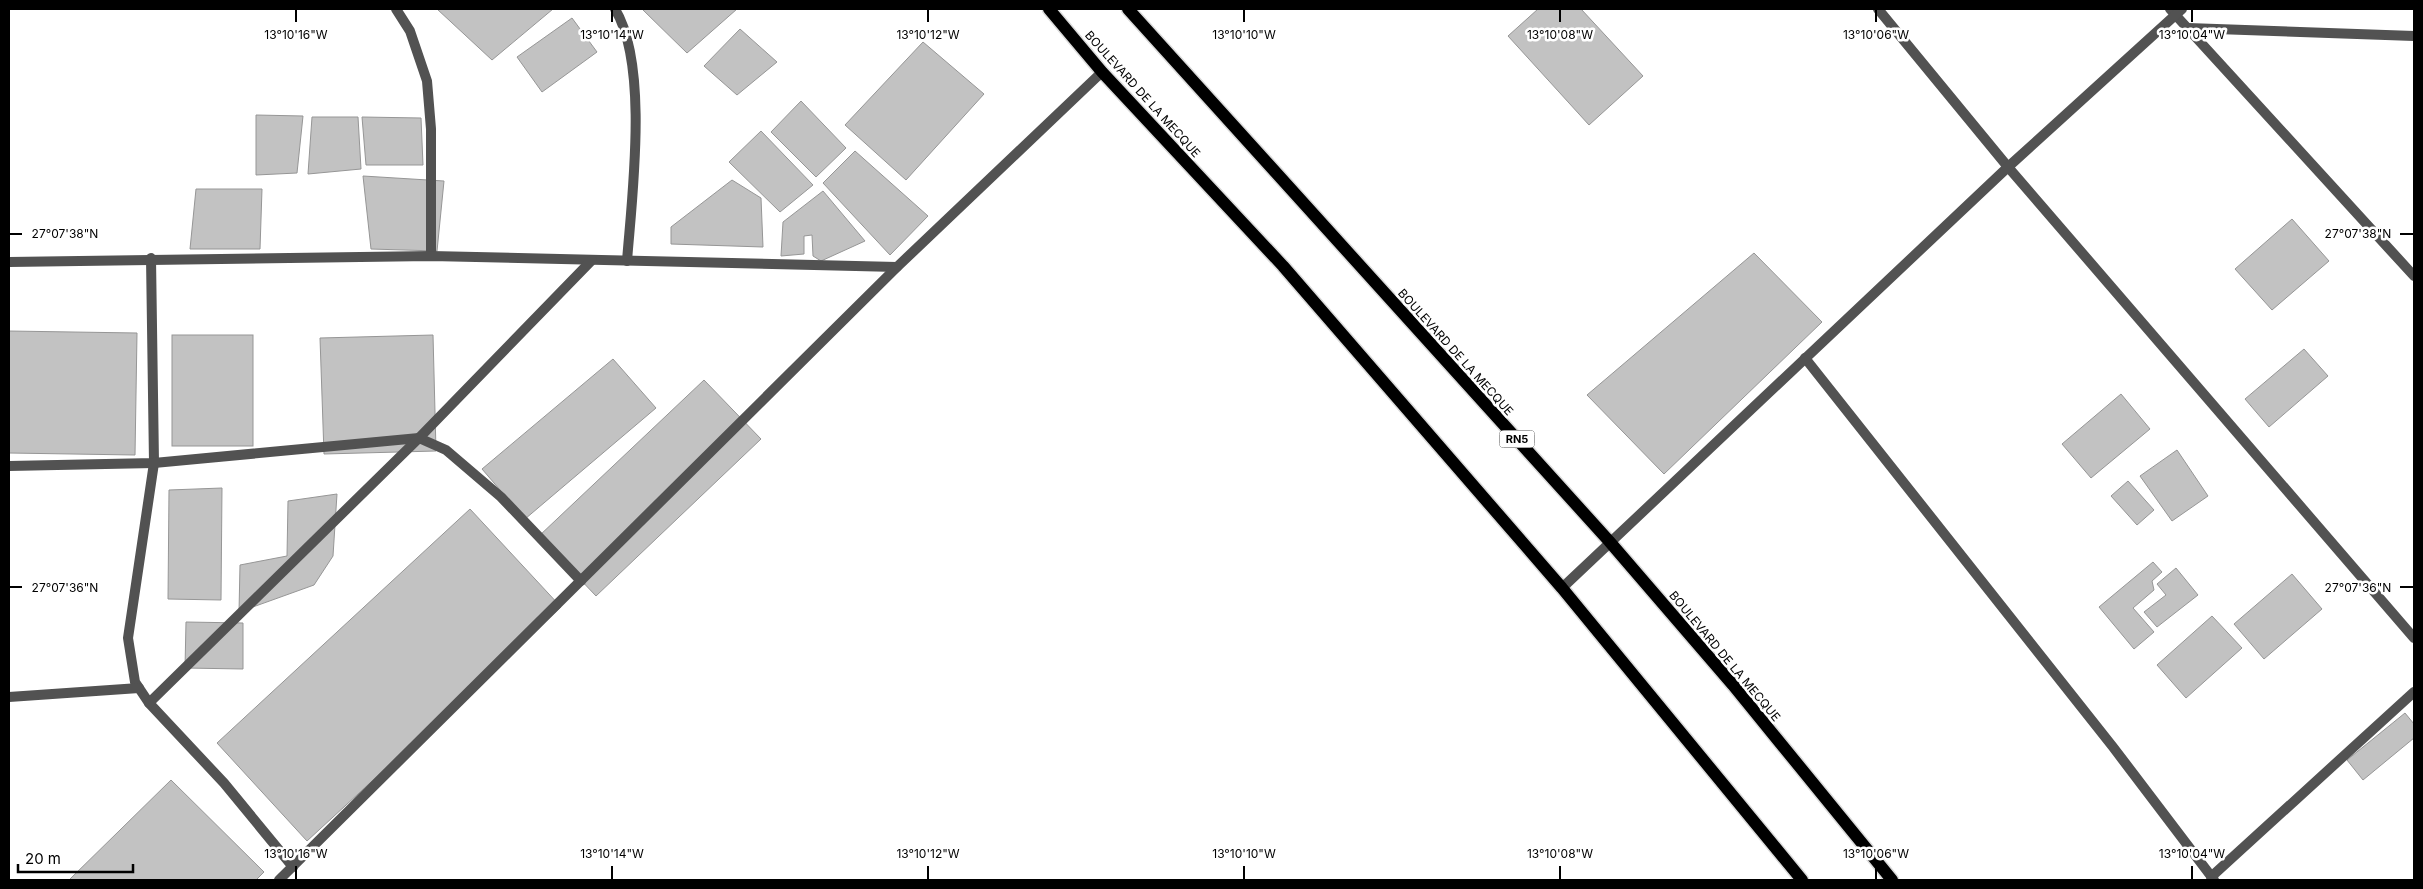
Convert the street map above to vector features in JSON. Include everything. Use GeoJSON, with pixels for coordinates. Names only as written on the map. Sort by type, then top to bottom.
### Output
{"type":"FeatureCollection","features":[{"type":"Feature","properties":{"kind":"main road","name":"BOULEVARD DE LA MECQUE"},"geometry":{"type":"LineString","coordinates":[[1049,9],[1102,72],[1283,266],[1562,588],[1802,880]]}},
{"type":"Feature","properties":{"kind":"main road","name":"BOULEVARD DE LA MECQUE"},"geometry":{"type":"LineString","coordinates":[[1128,9],[1609,541],[1733,685],[1892,880]]}},
{"type":"Feature","properties":{"kind":"street"},"geometry":{"type":"LineString","coordinates":[[396,9],[410,31],[427,81],[431,128],[431,256]]}},
{"type":"Feature","properties":{"kind":"street"},"geometry":{"type":"LineString","coordinates":[[615,9],[623,23],[632,69],[636,123],[627,261]]}},
{"type":"Feature","properties":{"kind":"street"},"geometry":{"type":"LineString","coordinates":[[1878,9],[2008,167],[2414,638]]}},
{"type":"Feature","properties":{"kind":"street"},"geometry":{"type":"LineString","coordinates":[[1562,588],[1609,541],[2176,11],[2188,28],[2414,276]]}},
{"type":"Feature","properties":{"kind":"street"},"geometry":{"type":"LineString","coordinates":[[2188,28],[2414,36]]}},
{"type":"Feature","properties":{"kind":"street"},"geometry":{"type":"LineString","coordinates":[[279,880],[896,266],[1102,72]]}},
{"type":"Feature","properties":{"kind":"street"},"geometry":{"type":"LineString","coordinates":[[9,262],[151,258],[431,256],[896,266]]}},
{"type":"Feature","properties":{"kind":"street"},"geometry":{"type":"LineString","coordinates":[[151,258],[154,463],[128,638],[135,682],[149,703],[224,784],[293,867]]}},
{"type":"Feature","properties":{"kind":"street"},"geometry":{"type":"LineString","coordinates":[[149,703],[419,438],[592,260]]}},
{"type":"Feature","properties":{"kind":"street"},"geometry":{"type":"LineString","coordinates":[[1804,358],[2107,739],[2213,879],[2414,692]]}},
{"type":"Feature","properties":{"kind":"street"},"geometry":{"type":"LineString","coordinates":[[9,466],[154,463],[419,438],[446,450],[500,497],[581,581]]}},
{"type":"Feature","properties":{"kind":"street"},"geometry":{"type":"LineString","coordinates":[[9,697],[139,688]]}},
{"type":"Feature","properties":{"kind":"building"},"geometry":{"type":"Polygon","coordinates":[[[437,9],[553,9],[492,60],[437,9]]]}},
{"type":"Feature","properties":{"kind":"building"},"geometry":{"type":"Polygon","coordinates":[[[642,9],[737,9],[687,53],[642,9]]]}},
{"type":"Feature","properties":{"kind":"building"},"geometry":{"type":"Polygon","coordinates":[[[1538,9],[1581,9],[1643,76],[1589,125],[1508,36],[1538,9]]]}},
{"type":"Feature","properties":{"kind":"building"},"geometry":{"type":"Polygon","coordinates":[[[572,18],[597,52],[542,92],[517,57],[572,18]]]}},
{"type":"Feature","properties":{"kind":"building"},"geometry":{"type":"Polygon","coordinates":[[[740,29],[777,62],[737,95],[704,66],[740,29]]]}},
{"type":"Feature","properties":{"kind":"building"},"geometry":{"type":"Polygon","coordinates":[[[923,42],[984,94],[906,180],[845,125],[923,42]]]}},
{"type":"Feature","properties":{"kind":"building"},"geometry":{"type":"Polygon","coordinates":[[[801,101],[846,148],[816,177],[771,132],[801,101]]]}},
{"type":"Feature","properties":{"kind":"building"},"geometry":{"type":"Polygon","coordinates":[[[256,115],[303,116],[297,173],[256,175],[256,115]]]}},
{"type":"Feature","properties":{"kind":"building"},"geometry":{"type":"Polygon","coordinates":[[[312,117],[358,117],[361,169],[308,174],[312,117]]]}},
{"type":"Feature","properties":{"kind":"building"},"geometry":{"type":"Polygon","coordinates":[[[362,117],[421,118],[423,165],[366,165],[362,117]]]}},
{"type":"Feature","properties":{"kind":"building"},"geometry":{"type":"Polygon","coordinates":[[[761,131],[813,185],[780,212],[729,162],[761,131]]]}},
{"type":"Feature","properties":{"kind":"building"},"geometry":{"type":"Polygon","coordinates":[[[855,151],[928,216],[890,255],[823,183],[855,151]]]}},
{"type":"Feature","properties":{"kind":"building"},"geometry":{"type":"Polygon","coordinates":[[[363,176],[444,181],[437,251],[371,249],[363,176]]]}},
{"type":"Feature","properties":{"kind":"building"},"geometry":{"type":"Polygon","coordinates":[[[732,180],[761,198],[763,247],[671,244],[671,227],[732,180]]]}},
{"type":"Feature","properties":{"kind":"building"},"geometry":{"type":"Polygon","coordinates":[[[196,189],[262,189],[260,249],[190,249],[196,189]]]}},
{"type":"Feature","properties":{"kind":"building"},"geometry":{"type":"Polygon","coordinates":[[[823,191],[865,241],[821,261],[813,256],[812,235],[804,236],[804,254],[781,256],[783,222],[823,191]]]}},
{"type":"Feature","properties":{"kind":"building"},"geometry":{"type":"Polygon","coordinates":[[[2292,219],[2329,261],[2272,310],[2235,269],[2292,219]]]}},
{"type":"Feature","properties":{"kind":"building"},"geometry":{"type":"Polygon","coordinates":[[[1754,253],[1822,322],[1664,474],[1587,395],[1754,253]]]}},
{"type":"Feature","properties":{"kind":"building"},"geometry":{"type":"Polygon","coordinates":[[[9,331],[137,333],[135,455],[9,453],[9,331]]]}},
{"type":"Feature","properties":{"kind":"building"},"geometry":{"type":"Polygon","coordinates":[[[172,335],[253,335],[253,446],[172,446],[172,335]]]}},
{"type":"Feature","properties":{"kind":"building"},"geometry":{"type":"Polygon","coordinates":[[[433,335],[436,451],[324,454],[320,338],[433,335]]]}},
{"type":"Feature","properties":{"kind":"building"},"geometry":{"type":"Polygon","coordinates":[[[2304,349],[2328,376],[2269,427],[2245,399],[2304,349]]]}},
{"type":"Feature","properties":{"kind":"building"},"geometry":{"type":"Polygon","coordinates":[[[613,359],[656,408],[525,519],[482,469],[613,359]]]}},
{"type":"Feature","properties":{"kind":"building"},"geometry":{"type":"Polygon","coordinates":[[[704,380],[761,439],[596,596],[539,536],[704,380]]]}},
{"type":"Feature","properties":{"kind":"building"},"geometry":{"type":"Polygon","coordinates":[[[2121,394],[2150,429],[2091,478],[2062,444],[2121,394]]]}},
{"type":"Feature","properties":{"kind":"building"},"geometry":{"type":"Polygon","coordinates":[[[2177,450],[2208,496],[2172,521],[2140,476],[2177,450]]]}},
{"type":"Feature","properties":{"kind":"building"},"geometry":{"type":"Polygon","coordinates":[[[2128,481],[2154,510],[2137,525],[2111,496],[2128,481]]]}},
{"type":"Feature","properties":{"kind":"building"},"geometry":{"type":"Polygon","coordinates":[[[222,488],[221,600],[168,599],[169,490],[222,488]]]}},
{"type":"Feature","properties":{"kind":"building"},"geometry":{"type":"Polygon","coordinates":[[[337,494],[333,556],[314,585],[239,612],[240,565],[287,556],[288,501],[337,494]]]}},
{"type":"Feature","properties":{"kind":"building"},"geometry":{"type":"Polygon","coordinates":[[[470,509],[561,607],[307,841],[217,743],[470,509]]]}},
{"type":"Feature","properties":{"kind":"building"},"geometry":{"type":"Polygon","coordinates":[[[2153,562],[2162,572],[2152,581],[2154,590],[2133,608],[2154,632],[2134,649],[2099,607],[2153,562]]]}},
{"type":"Feature","properties":{"kind":"building"},"geometry":{"type":"Polygon","coordinates":[[[2176,568],[2198,595],[2157,627],[2144,612],[2166,595],[2157,584],[2176,568]]]}},
{"type":"Feature","properties":{"kind":"building"},"geometry":{"type":"Polygon","coordinates":[[[2292,574],[2322,609],[2264,659],[2234,624],[2292,574]]]}},
{"type":"Feature","properties":{"kind":"building"},"geometry":{"type":"Polygon","coordinates":[[[2212,616],[2242,648],[2186,698],[2157,665],[2212,616]]]}},
{"type":"Feature","properties":{"kind":"building"},"geometry":{"type":"Polygon","coordinates":[[[186,622],[243,623],[243,669],[185,668],[186,622]]]}},
{"type":"Feature","properties":{"kind":"building"},"geometry":{"type":"Polygon","coordinates":[[[2405,713],[2414,724],[2414,738],[2363,780],[2347,760],[2405,713]]]}},
{"type":"Feature","properties":{"kind":"building"},"geometry":{"type":"Polygon","coordinates":[[[171,780],[264,872],[256,880],[69,880],[171,780]]]}}]}
